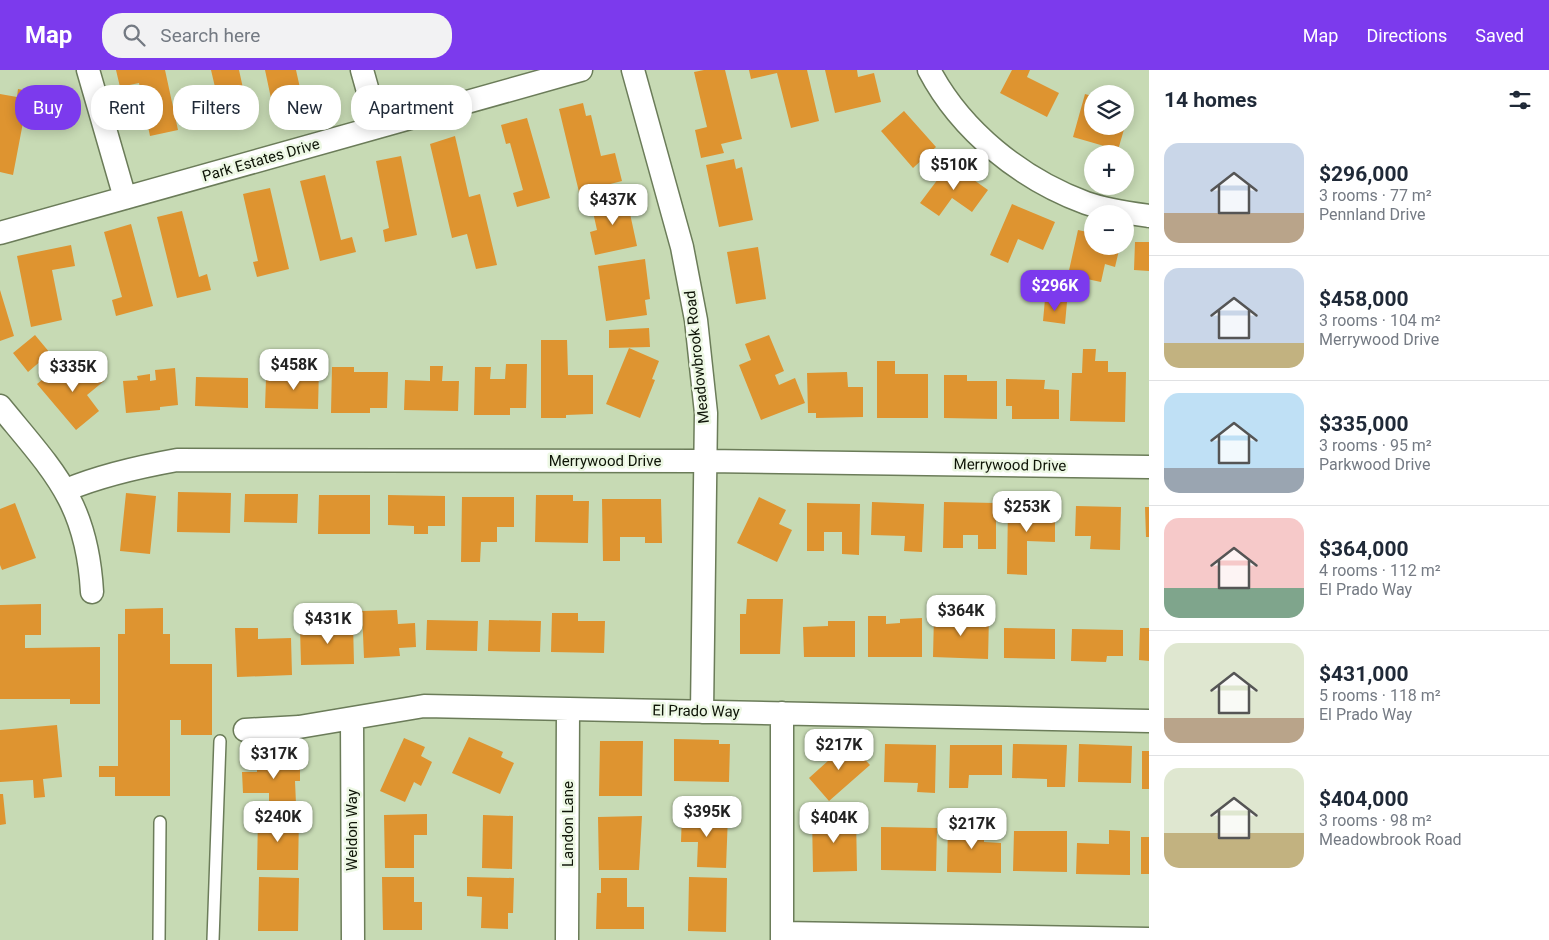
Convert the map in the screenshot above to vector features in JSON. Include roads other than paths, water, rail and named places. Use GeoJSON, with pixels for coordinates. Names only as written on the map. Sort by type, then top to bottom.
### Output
{"type":"FeatureCollection","features":[{"type":"Feature","properties":{"kind":"street"},"geometry":{"type":"LineString","coordinates":[[88,70],[125,198]]}},
{"type":"Feature","properties":{"kind":"street"},"geometry":{"type":"LineString","coordinates":[[362,70],[366,85]]}},
{"type":"Feature","properties":{"kind":"street","name":"Park Estates Drive"},"geometry":{"type":"LineString","coordinates":[[472,100],[580,70]]}},
{"type":"Feature","properties":{"kind":"street","name":"Meadowbrook Road"},"geometry":{"type":"LineString","coordinates":[[633,70],[682,247],[694,311],[706,413],[702,712]]}},
{"type":"Feature","properties":{"kind":"street"},"geometry":{"type":"LineString","coordinates":[[929,70],[957,112],[972,129],[1006,159],[1044,184],[1086,202],[1115,211],[1149,216]]}},
{"type":"Feature","properties":{"kind":"street","name":"Park Estates Drive"},"geometry":{"type":"LineString","coordinates":[[0,233],[367,130]]}},
{"type":"Feature","properties":{"kind":"street"},"geometry":{"type":"LineString","coordinates":[[0,406],[66,490],[83,527],[90,559],[92,592]]}},
{"type":"Feature","properties":{"kind":"street","name":"Merrywood Drive"},"geometry":{"type":"LineString","coordinates":[[66,490],[97,477],[128,468],[177,460],[705,461],[1149,466]]}},
{"type":"Feature","properties":{"kind":"street","name":"El Prado Way"},"geometry":{"type":"LineString","coordinates":[[245,730],[299,727],[352,719],[390,710],[424,706],[1149,721]]}},
{"type":"Feature","properties":{"kind":"street","name":"Landon Lane"},"geometry":{"type":"LineString","coordinates":[[567,940],[568,709]]}},
{"type":"Feature","properties":{"kind":"street"},"geometry":{"type":"LineString","coordinates":[[782,713],[782,936],[1149,939]]}},
{"type":"Feature","properties":{"kind":"street","name":"Weldon Way"},"geometry":{"type":"LineString","coordinates":[[352,719],[353,940]]}},
{"type":"Feature","properties":{"kind":"lane"},"geometry":{"type":"LineString","coordinates":[[213,940],[220,742]]}},
{"type":"Feature","properties":{"kind":"lane"},"geometry":{"type":"LineString","coordinates":[[159,940],[160,822]]}}]}
